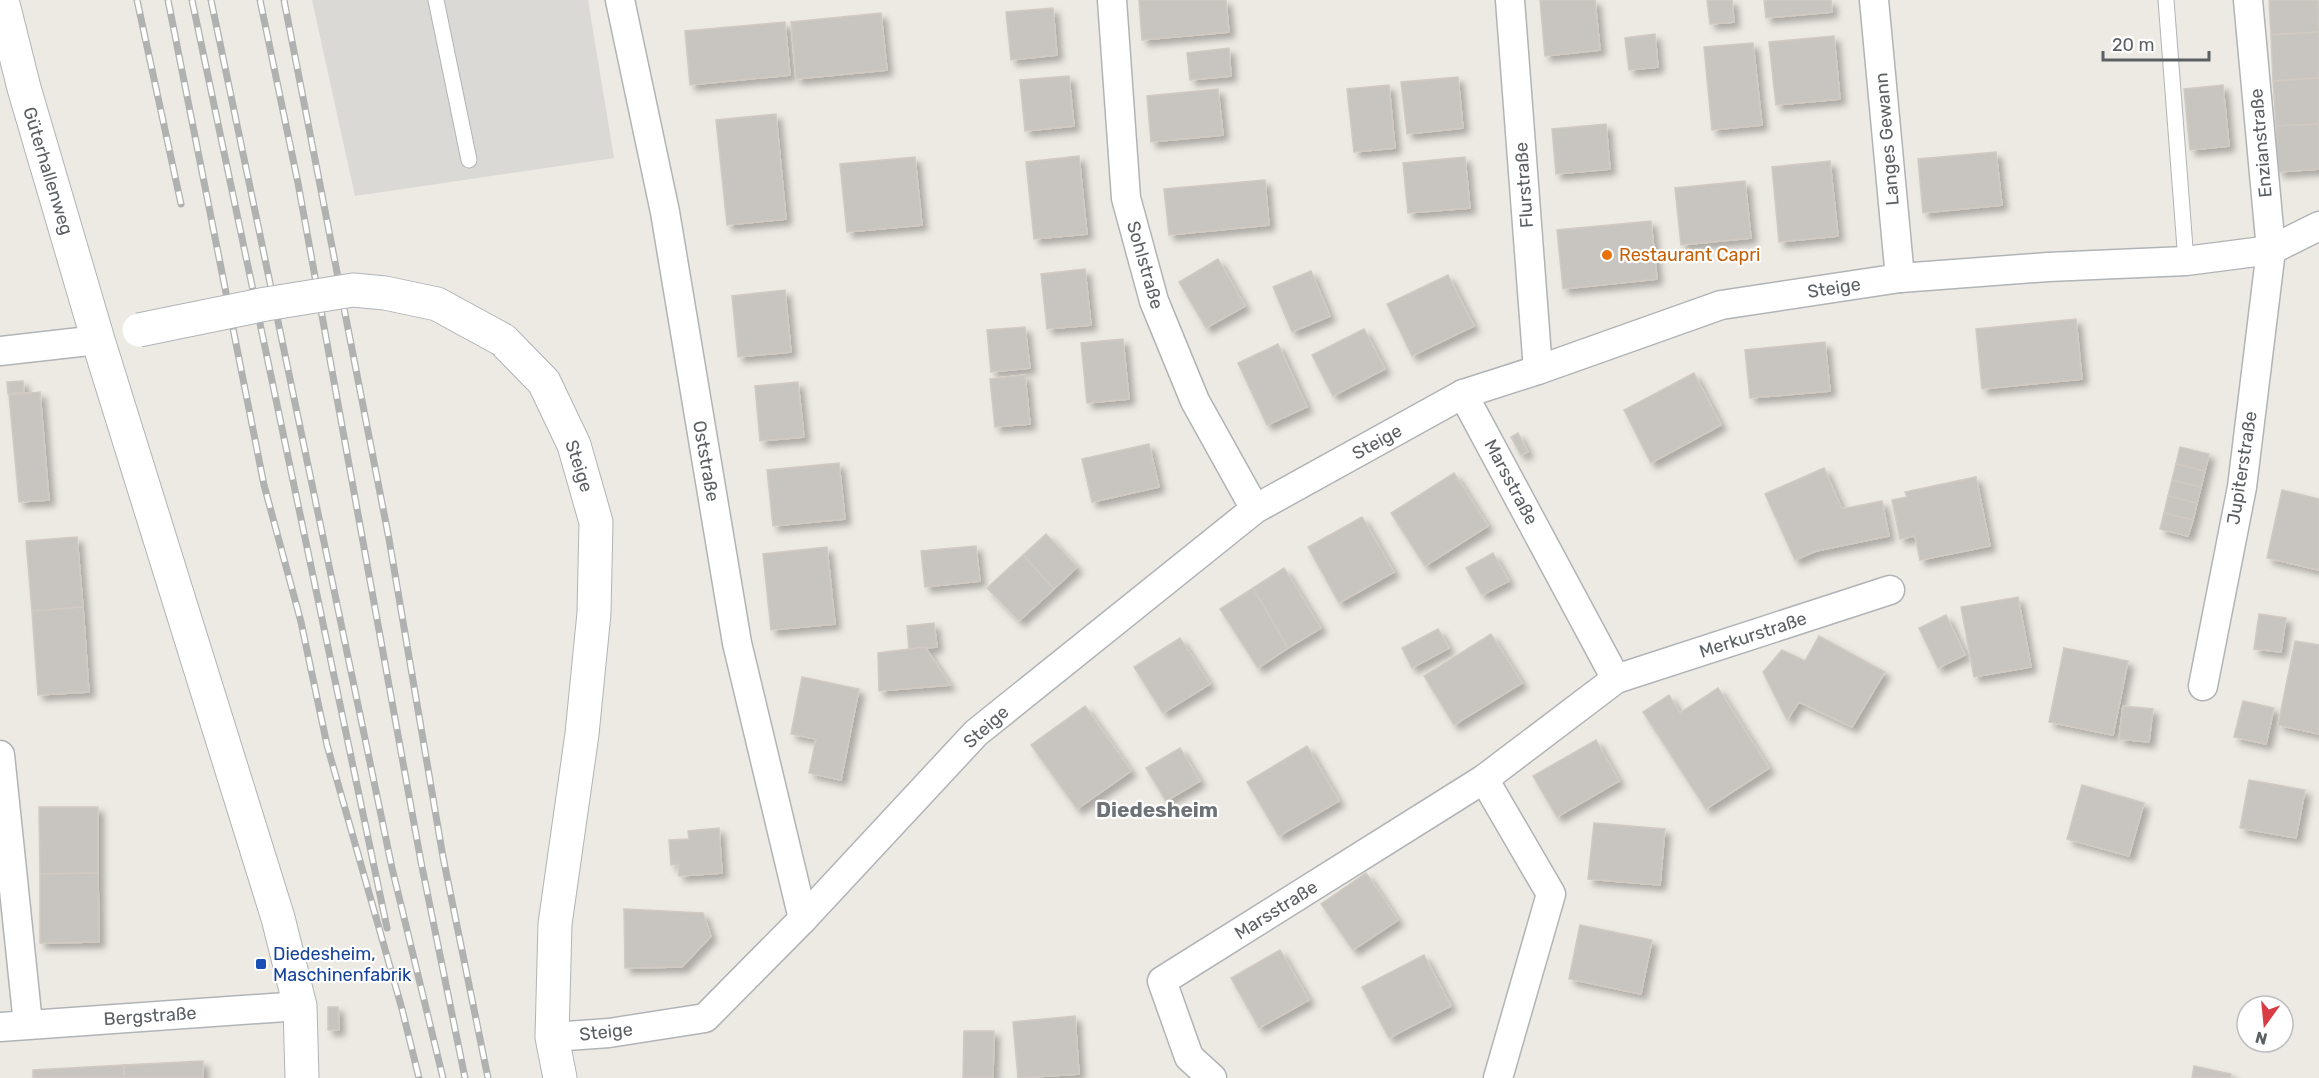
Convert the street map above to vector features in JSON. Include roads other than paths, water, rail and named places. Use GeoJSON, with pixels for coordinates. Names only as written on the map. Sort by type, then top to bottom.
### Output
{"type":"FeatureCollection","features":[{"type":"Feature","properties":{"kind":"street","name":"Güterhallenweg"},"geometry":{"type":"LineString","coordinates":[[2,0],[24,88],[98,340]]}},
{"type":"Feature","properties":{"kind":"street","name":"Oststraße"},"geometry":{"type":"LineString","coordinates":[[620,0],[664,212],[737,643],[803,919]]}},
{"type":"Feature","properties":{"kind":"street","name":"Sohlstraße"},"geometry":{"type":"LineString","coordinates":[[1112,0],[1126,198],[1154,301],[1195,401],[1255,509]]}},
{"type":"Feature","properties":{"kind":"street","name":"Flurstraße"},"geometry":{"type":"LineString","coordinates":[[1510,0],[1538,370]]}},
{"type":"Feature","properties":{"kind":"street","name":"Langes Gewann"},"geometry":{"type":"LineString","coordinates":[[1874,0],[1900,278]]}},
{"type":"Feature","properties":{"kind":"street","name":"Enzianstraße"},"geometry":{"type":"LineString","coordinates":[[2248,0],[2271,250]]}},
{"type":"Feature","properties":{"kind":"street","name":"Steige"},"geometry":{"type":"LineString","coordinates":[[98,340],[266,304],[353,290],[385,293],[437,304],[503,340],[544,382],[574,445],[596,522],[594,613],[582,734],[555,924],[552,1037],[609,1033],[705,1018],[803,919],[976,733],[1255,509],[1463,394],[1721,305],[1900,278],[2048,267],[2186,261],[2271,250],[2319,226]]}},
{"type":"Feature","properties":{"kind":"street","name":"Jupiterstraße"},"geometry":{"type":"LineString","coordinates":[[2203,686],[2242,487],[2271,250]]}},
{"type":"Feature","properties":{"kind":"street"},"geometry":{"type":"LineString","coordinates":[[0,351],[98,340],[279,918],[300,1006],[302,1078]]}},
{"type":"Feature","properties":{"kind":"street","name":"Marsstraße"},"geometry":{"type":"LineString","coordinates":[[1212,1078],[1189,1057],[1162,981],[1484,779],[1616,679],[1463,394]]}},
{"type":"Feature","properties":{"kind":"street","name":"Merkurstraße"},"geometry":{"type":"LineString","coordinates":[[1616,679],[1890,590]]}},
{"type":"Feature","properties":{"kind":"street"},"geometry":{"type":"LineString","coordinates":[[0,755],[28,1024]]}},
{"type":"Feature","properties":{"kind":"street"},"geometry":{"type":"LineString","coordinates":[[1484,779],[1551,894],[1498,1078]]}},
{"type":"Feature","properties":{"kind":"street","name":"Bergstraße"},"geometry":{"type":"LineString","coordinates":[[0,1027],[300,1006]]}},
{"type":"Feature","properties":{"kind":"street"},"geometry":{"type":"LineString","coordinates":[[552,1037],[560,1078]]}},
{"type":"Feature","properties":{"kind":"lane"},"geometry":{"type":"LineString","coordinates":[[436,0],[469,160]]}},
{"type":"Feature","properties":{"kind":"lane"},"geometry":{"type":"LineString","coordinates":[[2166,0],[2186,261]]}},
{"type":"Feature","properties":{"kind":"railway"},"geometry":{"type":"LineString","coordinates":[[137,0],[181,204]]}},
{"type":"Feature","properties":{"kind":"railway"},"geometry":{"type":"LineString","coordinates":[[168,0],[264,485],[301,622],[327,745],[402,1009],[419,1078]]}},
{"type":"Feature","properties":{"kind":"railway"},"geometry":{"type":"LineString","coordinates":[[192,0],[387,928]]}},
{"type":"Feature","properties":{"kind":"railway"},"geometry":{"type":"LineString","coordinates":[[211,0],[392,868],[443,1078]]}},
{"type":"Feature","properties":{"kind":"railway"},"geometry":{"type":"LineString","coordinates":[[260,0],[298,183],[421,862],[465,1078]]}},
{"type":"Feature","properties":{"kind":"railway"},"geometry":{"type":"LineString","coordinates":[[284,0],[389,539],[443,857],[488,1078]]}},
{"type":"Feature","properties":{"kind":"place","name":"Restaurant Capri"},"geometry":{"type":"Point","coordinates":[1607,255]}},
{"type":"Feature","properties":{"kind":"place","name":"Diedesheim, Maschinenfabrik"},"geometry":{"type":"Point","coordinates":[261,964]}},
{"type":"Feature","properties":{"kind":"district","name":"Diedesheim"},"geometry":{"type":"Point","coordinates":[1157,810]}}]}
